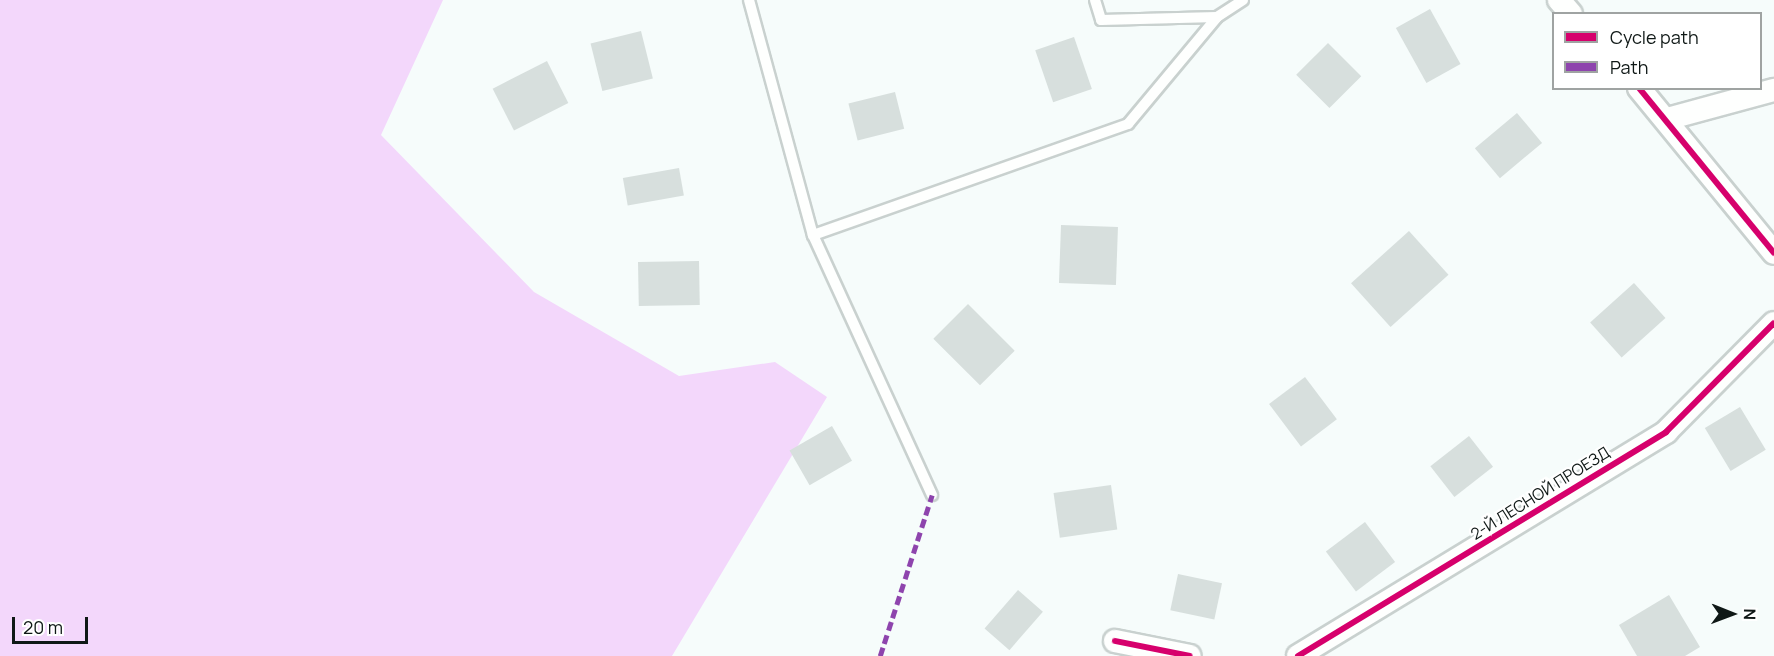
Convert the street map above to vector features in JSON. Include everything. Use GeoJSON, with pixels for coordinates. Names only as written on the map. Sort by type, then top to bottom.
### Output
{"type":"FeatureCollection","features":[{"type":"Feature","properties":{"kind":"street"},"geometry":{"type":"LineString","coordinates":[[1559,0],[1569,12]]}},
{"type":"Feature","properties":{"kind":"street"},"geometry":{"type":"LineString","coordinates":[[1641,90],[1667,119],[1774,253]]}},
{"type":"Feature","properties":{"kind":"street"},"geometry":{"type":"LineString","coordinates":[[1667,119],[1774,90]]}},
{"type":"Feature","properties":{"kind":"street","name":"2-Й ЛЕСНОЙ ПРОЕЗД"},"geometry":{"type":"LineString","coordinates":[[1298,656],[1665,432],[1774,323]]}},
{"type":"Feature","properties":{"kind":"street"},"geometry":{"type":"LineString","coordinates":[[1115,641],[1190,656]]}},
{"type":"Feature","properties":{"kind":"lane"},"geometry":{"type":"LineString","coordinates":[[749,0],[813,235],[932,495]]}},
{"type":"Feature","properties":{"kind":"lane"},"geometry":{"type":"LineString","coordinates":[[1095,0],[1101,20],[1217,17]]}},
{"type":"Feature","properties":{"kind":"lane"},"geometry":{"type":"LineString","coordinates":[[813,235],[1128,124],[1217,17],[1243,0]]}},
{"type":"Feature","properties":{"kind":"shaded area"},"geometry":{"type":"Polygon","coordinates":[[[0,0],[443,0],[381,135],[534,292],[679,376],[775,362],[827,397],[672,656],[0,656],[0,0]]]}},
{"type":"Feature","properties":{"kind":"building"},"geometry":{"type":"Polygon","coordinates":[[[1430,9],[1461,64],[1426,83],[1396,28],[1430,9]]]}},
{"type":"Feature","properties":{"kind":"building"},"geometry":{"type":"Polygon","coordinates":[[[641,31],[653,79],[602,91],[591,44],[641,31]]]}},
{"type":"Feature","properties":{"kind":"building"},"geometry":{"type":"Polygon","coordinates":[[[1074,37],[1092,89],[1053,102],[1035,50],[1074,37]]]}},
{"type":"Feature","properties":{"kind":"building"},"geometry":{"type":"Polygon","coordinates":[[[1328,43],[1361,76],[1329,108],[1296,75],[1328,43]]]}},
{"type":"Feature","properties":{"kind":"building"},"geometry":{"type":"Polygon","coordinates":[[[547,61],[568,103],[514,131],[493,89],[547,61]]]}},
{"type":"Feature","properties":{"kind":"building"},"geometry":{"type":"Polygon","coordinates":[[[895,92],[904,129],[858,140],[848,104],[895,92]]]}},
{"type":"Feature","properties":{"kind":"building"},"geometry":{"type":"Polygon","coordinates":[[[1517,113],[1542,143],[1500,178],[1475,148],[1517,113]]]}},
{"type":"Feature","properties":{"kind":"building"},"geometry":{"type":"Polygon","coordinates":[[[679,168],[684,196],[628,205],[623,178],[679,168]]]}},
{"type":"Feature","properties":{"kind":"building"},"geometry":{"type":"Polygon","coordinates":[[[1061,225],[1118,227],[1116,285],[1059,283],[1061,225]]]}},
{"type":"Feature","properties":{"kind":"building"},"geometry":{"type":"Polygon","coordinates":[[[1409,231],[1448,275],[1391,327],[1351,283],[1409,231]]]}},
{"type":"Feature","properties":{"kind":"building"},"geometry":{"type":"Polygon","coordinates":[[[699,261],[700,305],[639,306],[638,262],[699,261]]]}},
{"type":"Feature","properties":{"kind":"building"},"geometry":{"type":"Polygon","coordinates":[[[1634,283],[1665,318],[1622,357],[1590,322],[1634,283]]]}},
{"type":"Feature","properties":{"kind":"building"},"geometry":{"type":"Polygon","coordinates":[[[968,304],[1015,351],[980,385],[933,339],[968,304]]]}},
{"type":"Feature","properties":{"kind":"building"},"geometry":{"type":"Polygon","coordinates":[[[1305,377],[1337,419],[1301,446],[1269,404],[1305,377]]]}},
{"type":"Feature","properties":{"kind":"building"},"geometry":{"type":"Polygon","coordinates":[[[1740,407],[1766,450],[1731,471],[1705,428],[1740,407]]]}},
{"type":"Feature","properties":{"kind":"building"},"geometry":{"type":"Polygon","coordinates":[[[832,426],[852,461],[810,485],[790,450],[832,426]]]}},
{"type":"Feature","properties":{"kind":"building"},"geometry":{"type":"Polygon","coordinates":[[[1469,436],[1493,467],[1454,497],[1430,466],[1469,436]]]}},
{"type":"Feature","properties":{"kind":"building"},"geometry":{"type":"Polygon","coordinates":[[[1111,485],[1117,530],[1060,538],[1054,493],[1111,485]]]}},
{"type":"Feature","properties":{"kind":"building"},"geometry":{"type":"Polygon","coordinates":[[[1365,522],[1395,562],[1356,591],[1326,551],[1365,522]]]}},
{"type":"Feature","properties":{"kind":"building"},"geometry":{"type":"Polygon","coordinates":[[[1178,574],[1222,583],[1214,620],[1170,610],[1178,574]]]}},
{"type":"Feature","properties":{"kind":"building"},"geometry":{"type":"Polygon","coordinates":[[[1018,590],[1043,612],[1009,650],[985,628],[1018,590]]]}},
{"type":"Feature","properties":{"kind":"building"},"geometry":{"type":"Polygon","coordinates":[[[1669,595],[1700,647],[1685,656],[1637,656],[1619,625],[1669,595]]]}},
{"type":"Feature","properties":{"kind":"marked path"},"geometry":{"type":"LineString","coordinates":[[880,656],[932,495]]}},
{"type":"Feature","properties":{"kind":"cycle path"},"geometry":{"type":"LineString","coordinates":[[1641,90],[1774,253]]}},
{"type":"Feature","properties":{"kind":"cycle path"},"geometry":{"type":"LineString","coordinates":[[1298,656],[1666,432],[1774,323]]}},
{"type":"Feature","properties":{"kind":"cycle path"},"geometry":{"type":"LineString","coordinates":[[1115,641],[1190,656]]}}]}
